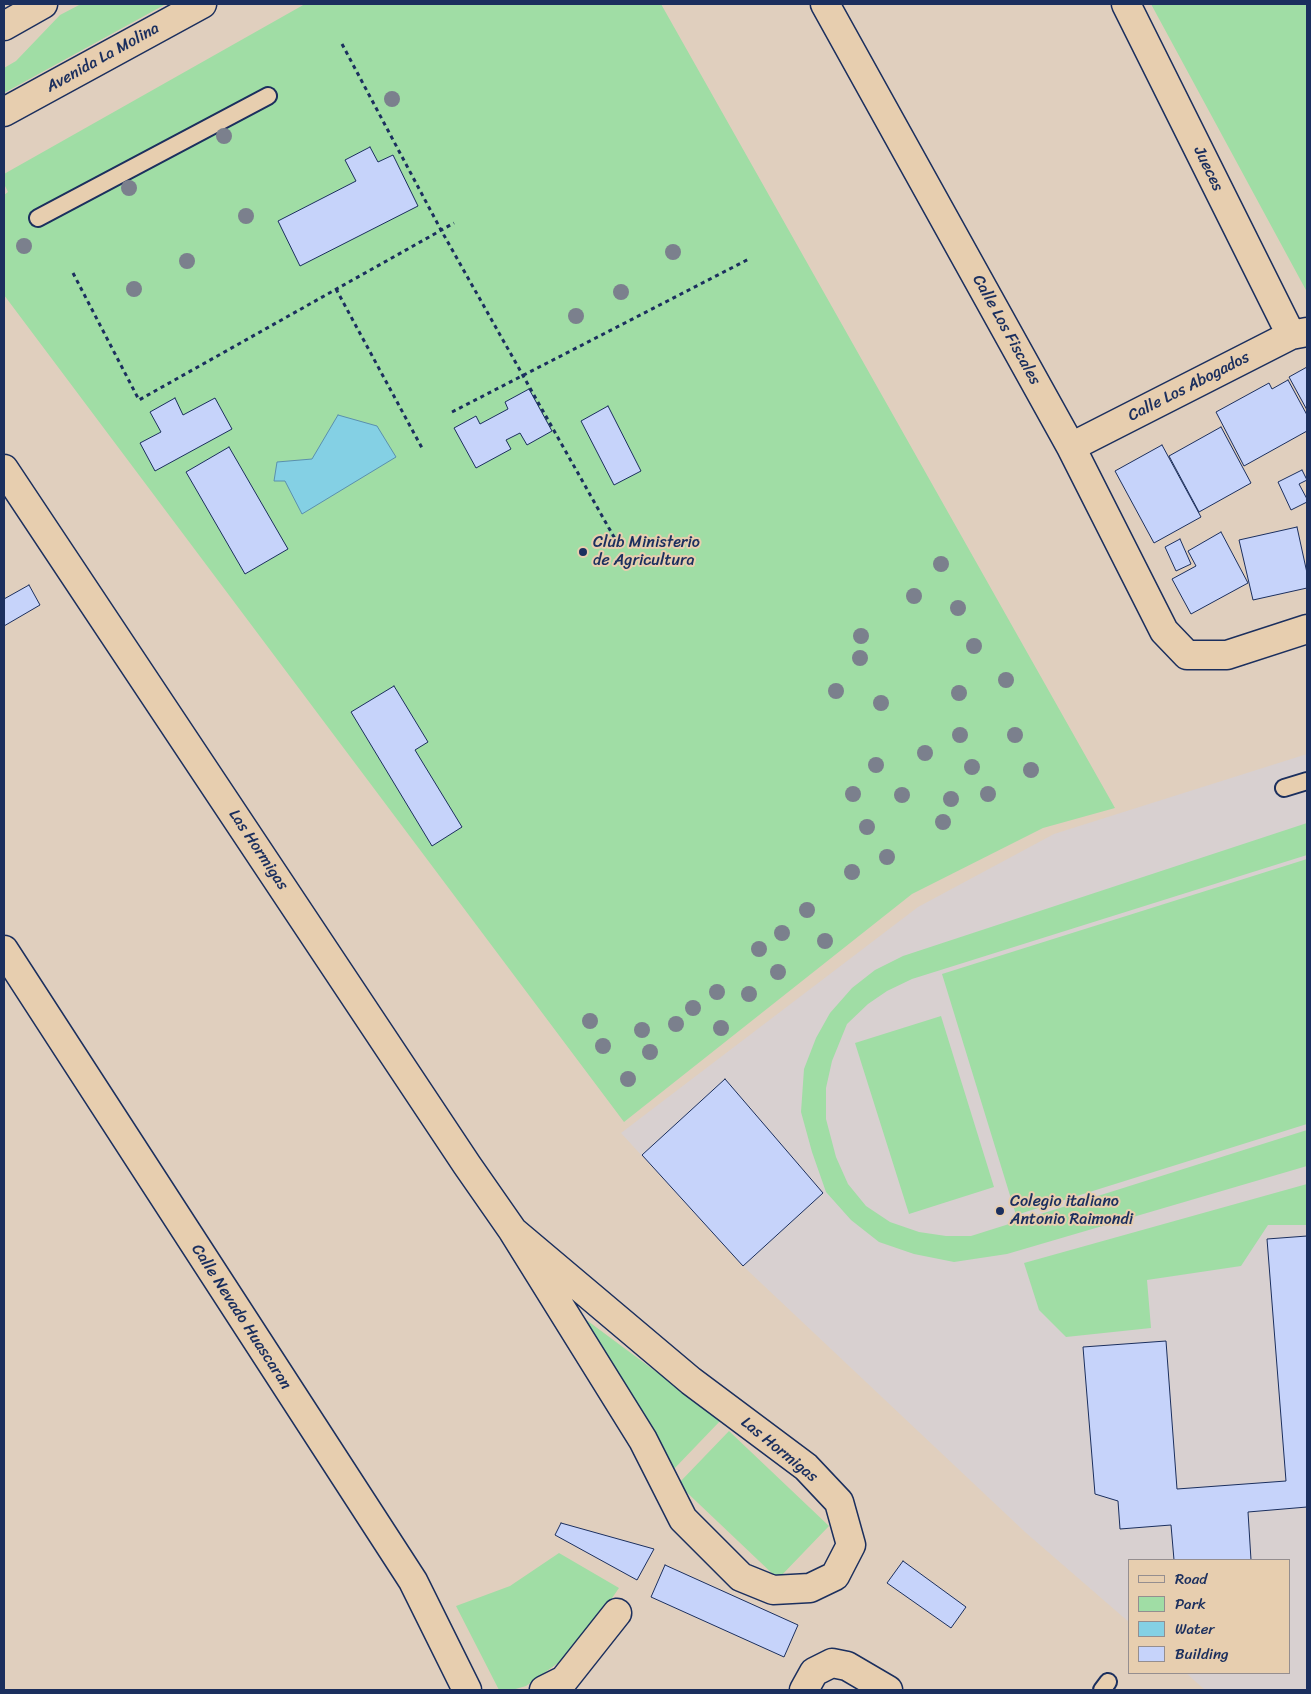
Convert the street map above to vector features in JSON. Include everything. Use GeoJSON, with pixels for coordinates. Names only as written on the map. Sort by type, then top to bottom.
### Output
{"type":"FeatureCollection","features":[{"type":"Feature","properties":{"kind":"street"},"geometry":{"type":"LineString","coordinates":[[4,26],[43,4]]}},
{"type":"Feature","properties":{"kind":"street","name":"Avenida La Molina"},"geometry":{"type":"LineString","coordinates":[[4,112],[202,4]]}},
{"type":"Feature","properties":{"kind":"street","name":"Calle Los Fiscales"},"geometry":{"type":"LineString","coordinates":[[825,4],[1071,447],[1164,631],[1187,655],[1227,655],[1307,628]]}},
{"type":"Feature","properties":{"kind":"street","name":"Jueces"},"geometry":{"type":"LineString","coordinates":[[1126,4],[1299,333]]}},
{"type":"Feature","properties":{"kind":"street","name":"Calle Los Abogados"},"geometry":{"type":"LineString","coordinates":[[1071,447],[1299,333]]}},
{"type":"Feature","properties":{"kind":"street","name":"Las Hormigas"},"geometry":{"type":"LineString","coordinates":[[4,469],[467,1165],[513,1231],[643,1440],[683,1519],[741,1576],[773,1590],[810,1588],[834,1576],[851,1545],[839,1502],[806,1467],[692,1381],[513,1231]]}},
{"type":"Feature","properties":{"kind":"street","name":"Calle Nevado Huascaran"},"geometry":{"type":"LineString","coordinates":[[4,950],[413,1581],[467,1690]]}},
{"type":"Feature","properties":{"kind":"street"},"geometry":{"type":"LineString","coordinates":[[544,1690],[564,1680],[617,1613]]}},
{"type":"Feature","properties":{"kind":"street"},"geometry":{"type":"LineString","coordinates":[[804,1690],[814,1672],[832,1663],[848,1666],[888,1690]]}},
{"type":"Feature","properties":{"kind":"lane"},"geometry":{"type":"LineString","coordinates":[[38,218],[268,96]]}},
{"type":"Feature","properties":{"kind":"lane"},"geometry":{"type":"LineString","coordinates":[[1284,788],[1307,781]]}},
{"type":"Feature","properties":{"kind":"path"},"geometry":{"type":"LineString","coordinates":[[342,44],[441,230],[619,546]]}},
{"type":"Feature","properties":{"kind":"path"},"geometry":{"type":"LineString","coordinates":[[73,273],[139,400],[454,223]]}},
{"type":"Feature","properties":{"kind":"path"},"geometry":{"type":"LineString","coordinates":[[452,412],[748,259]]}},
{"type":"Feature","properties":{"kind":"path"},"geometry":{"type":"LineString","coordinates":[[336,289],[422,448]]}},
{"type":"Feature","properties":{"kind":"shaded area","name":"Colegio italiano Antonio Raimondi"},"geometry":{"type":"Polygon","coordinates":[[[1307,754],[1307,1690],[1205,1690],[1187,1674],[1291,1674],[1291,1559],[1128,1559],[1128,1621],[1025,1532],[743,1266],[621,1133],[918,907],[1054,834],[1307,754]]]}},
{"type":"Feature","properties":{"kind":"green space"},"geometry":{"type":"Polygon","coordinates":[[[81,4],[166,4],[4,93],[4,68],[16,61],[60,15],[81,4]]]}},
{"type":"Feature","properties":{"kind":"green space","name":"Club Ministerio de Agricultura"},"geometry":{"type":"Polygon","coordinates":[[[305,4],[661,4],[1115,808],[1043,828],[912,894],[624,1122],[4,295],[4,195],[8,192],[4,184],[4,174],[305,4]]]}},
{"type":"Feature","properties":{"kind":"green space"},"geometry":{"type":"Polygon","coordinates":[[[1151,4],[1307,4],[1307,292],[1151,4]]]}},
{"type":"Feature","properties":{"kind":"green space"},"geometry":{"type":"Polygon","coordinates":[[[1307,823],[1307,855],[912,979],[887,991],[868,1004],[847,1024],[832,1061],[826,1088],[826,1119],[836,1157],[848,1184],[866,1206],[890,1222],[919,1232],[946,1236],[971,1236],[1307,1130],[1307,1166],[1007,1254],[954,1262],[914,1254],[879,1242],[851,1220],[826,1192],[801,1112],[804,1069],[816,1038],[830,1013],[852,988],[875,970],[903,956],[1307,823]]]}},
{"type":"Feature","properties":{"kind":"green space"},"geometry":{"type":"Polygon","coordinates":[[[1307,859],[1307,1124],[1016,1215],[942,974],[1307,859]]]}},
{"type":"Feature","properties":{"kind":"green space"},"geometry":{"type":"Polygon","coordinates":[[[941,1016],[994,1187],[909,1214],[855,1043],[941,1016]]]}},
{"type":"Feature","properties":{"kind":"green space"},"geometry":{"type":"Polygon","coordinates":[[[1307,1184],[1307,1225],[1268,1225],[1241,1266],[1147,1280],[1151,1328],[1066,1337],[1039,1310],[1024,1263],[1307,1184]]]}},
{"type":"Feature","properties":{"kind":"green space"},"geometry":{"type":"Polygon","coordinates":[[[573,1310],[721,1420],[673,1470],[573,1310]]]}},
{"type":"Feature","properties":{"kind":"green space"},"geometry":{"type":"Polygon","coordinates":[[[729,1431],[829,1526],[778,1579],[678,1484],[729,1431]]]}},
{"type":"Feature","properties":{"kind":"green space"},"geometry":{"type":"Polygon","coordinates":[[[559,1553],[619,1588],[576,1650],[526,1686],[512,1690],[499,1690],[456,1606],[510,1586],[559,1553]]]}},
{"type":"Feature","properties":{"kind":"water"},"geometry":{"type":"Polygon","coordinates":[[[338,415],[377,426],[396,457],[302,514],[285,481],[274,481],[277,462],[312,459],[338,415]]]}},
{"type":"Feature","properties":{"kind":"building"},"geometry":{"type":"Polygon","coordinates":[[[370,147],[378,162],[393,155],[418,206],[300,266],[278,221],[356,181],[345,160],[370,147]]]}},
{"type":"Feature","properties":{"kind":"building"},"geometry":{"type":"Polygon","coordinates":[[[1307,367],[1307,410],[1289,377],[1307,367]]]}},
{"type":"Feature","properties":{"kind":"building"},"geometry":{"type":"Polygon","coordinates":[[[1288,380],[1307,415],[1307,431],[1244,466],[1216,412],[1269,383],[1272,389],[1288,380]]]}},
{"type":"Feature","properties":{"kind":"building"},"geometry":{"type":"Polygon","coordinates":[[[529,389],[552,431],[527,445],[520,433],[506,440],[511,449],[476,468],[454,428],[476,416],[480,424],[508,409],[505,402],[529,389]]]}},
{"type":"Feature","properties":{"kind":"building"},"geometry":{"type":"Polygon","coordinates":[[[175,398],[183,415],[215,398],[232,429],[155,471],[140,443],[161,432],[150,412],[175,398]]]}},
{"type":"Feature","properties":{"kind":"building"},"geometry":{"type":"Polygon","coordinates":[[[608,406],[641,471],[614,485],[581,421],[608,406]]]}},
{"type":"Feature","properties":{"kind":"building"},"geometry":{"type":"Polygon","coordinates":[[[1221,427],[1251,483],[1199,512],[1169,456],[1221,427]]]}},
{"type":"Feature","properties":{"kind":"building"},"geometry":{"type":"Polygon","coordinates":[[[1162,445],[1201,517],[1154,543],[1115,471],[1162,445]]]}},
{"type":"Feature","properties":{"kind":"building"},"geometry":{"type":"Polygon","coordinates":[[[229,447],[288,549],[245,574],[186,472],[229,447]]]}},
{"type":"Feature","properties":{"kind":"building"},"geometry":{"type":"Polygon","coordinates":[[[1302,470],[1307,480],[1299,484],[1307,502],[1291,510],[1278,482],[1302,470]]]}},
{"type":"Feature","properties":{"kind":"building"},"geometry":{"type":"Polygon","coordinates":[[[1297,527],[1307,573],[1307,588],[1253,600],[1239,540],[1297,527]]]}},
{"type":"Feature","properties":{"kind":"building"},"geometry":{"type":"Polygon","coordinates":[[[1221,532],[1248,583],[1191,614],[1172,579],[1196,566],[1188,551],[1221,532]]]}},
{"type":"Feature","properties":{"kind":"building"},"geometry":{"type":"Polygon","coordinates":[[[1180,539],[1191,564],[1176,571],[1165,547],[1180,539]]]}},
{"type":"Feature","properties":{"kind":"building"},"geometry":{"type":"Polygon","coordinates":[[[29,585],[40,605],[4,626],[4,599],[29,585]]]}},
{"type":"Feature","properties":{"kind":"building"},"geometry":{"type":"Polygon","coordinates":[[[394,686],[428,742],[415,750],[462,827],[432,846],[351,712],[394,686]]]}},
{"type":"Feature","properties":{"kind":"building"},"geometry":{"type":"Polygon","coordinates":[[[725,1079],[823,1193],[743,1266],[642,1155],[725,1079]]]}},
{"type":"Feature","properties":{"kind":"building"},"geometry":{"type":"Polygon","coordinates":[[[1307,1236],[1307,1507],[1248,1512],[1251,1559],[1174,1559],[1171,1525],[1120,1529],[1118,1501],[1095,1494],[1083,1347],[1166,1341],[1177,1489],[1286,1481],[1267,1239],[1307,1236]]]}},
{"type":"Feature","properties":{"kind":"building"},"geometry":{"type":"Polygon","coordinates":[[[561,1523],[654,1549],[637,1580],[555,1535],[561,1523]]]}},
{"type":"Feature","properties":{"kind":"building"},"geometry":{"type":"Polygon","coordinates":[[[903,1561],[966,1607],[951,1628],[887,1583],[903,1561]]]}},
{"type":"Feature","properties":{"kind":"building"},"geometry":{"type":"Polygon","coordinates":[[[665,1565],[798,1625],[784,1657],[651,1597],[665,1565]]]}},
{"type":"Feature","properties":{"kind":"place","name":"Club Ministerio de Agricultura"},"geometry":{"type":"Point","coordinates":[583,552]}},
{"type":"Feature","properties":{"kind":"place","name":"Colegio italiano Antonio Raimondi"},"geometry":{"type":"Point","coordinates":[1000,1211]}}]}
